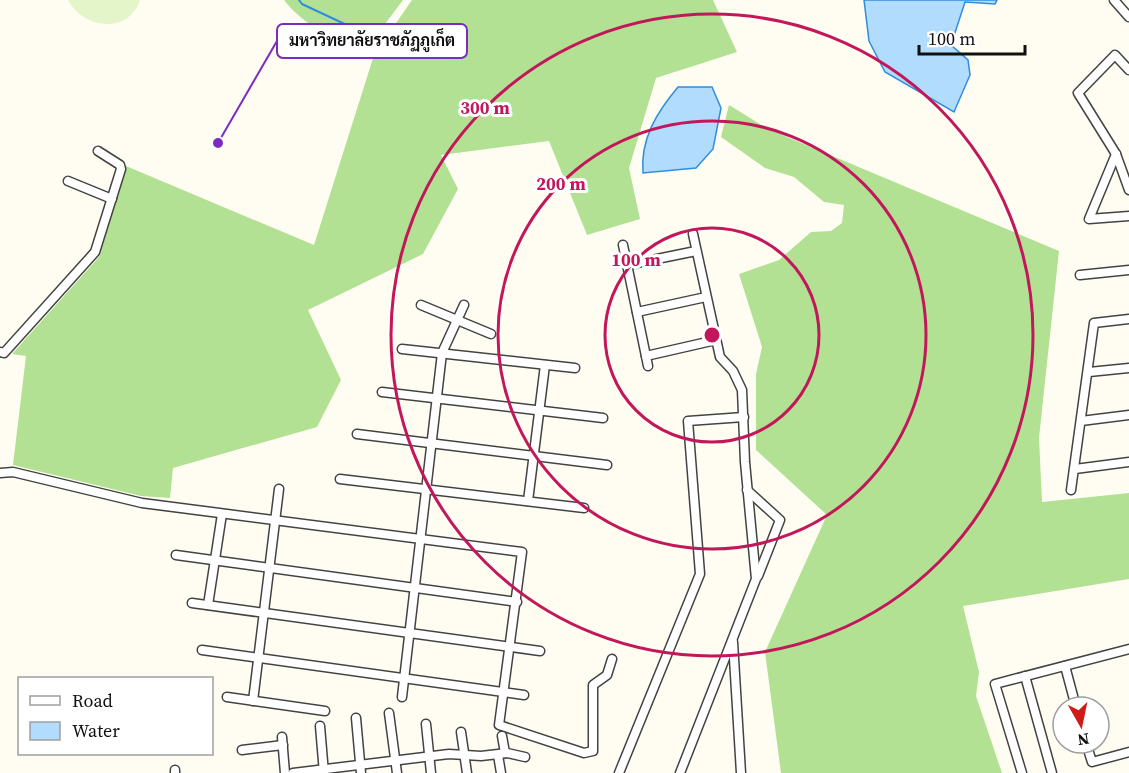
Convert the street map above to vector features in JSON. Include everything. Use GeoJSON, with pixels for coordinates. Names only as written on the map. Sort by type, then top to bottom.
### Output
{"type":"FeatureCollection","features":[{"type":"Feature","properties":{"kind":"street"},"geometry":{"type":"LineString","coordinates":[[1114,0],[1129,17]]}},
{"type":"Feature","properties":{"kind":"street"},"geometry":{"type":"LineString","coordinates":[[1129,70],[1115,55],[1078,93],[1116,154],[1129,190]]}},
{"type":"Feature","properties":{"kind":"street"},"geometry":{"type":"LineString","coordinates":[[0,352],[4,353],[95,252],[121,166],[98,151]]}},
{"type":"Feature","properties":{"kind":"street"},"geometry":{"type":"LineString","coordinates":[[1116,154],[1089,219],[1129,216]]}},
{"type":"Feature","properties":{"kind":"street"},"geometry":{"type":"LineString","coordinates":[[68,181],[112,199]]}},
{"type":"Feature","properties":{"kind":"street"},"geometry":{"type":"LineString","coordinates":[[693,234],[720,357],[734,371],[742,390],[747,490],[756,579]]}},
{"type":"Feature","properties":{"kind":"street"},"geometry":{"type":"LineString","coordinates":[[623,245],[648,366]]}},
{"type":"Feature","properties":{"kind":"street"},"geometry":{"type":"LineString","coordinates":[[627,265],[696,251]]}},
{"type":"Feature","properties":{"kind":"street"},"geometry":{"type":"LineString","coordinates":[[1080,275],[1129,270]]}},
{"type":"Feature","properties":{"kind":"street"},"geometry":{"type":"LineString","coordinates":[[637,312],[706,297]]}},
{"type":"Feature","properties":{"kind":"street"},"geometry":{"type":"LineString","coordinates":[[421,305],[491,334]]}},
{"type":"Feature","properties":{"kind":"street"},"geometry":{"type":"LineString","coordinates":[[402,697],[442,353],[465,305]]}},
{"type":"Feature","properties":{"kind":"street"},"geometry":{"type":"LineString","coordinates":[[1071,490],[1095,323],[1129,319]]}},
{"type":"Feature","properties":{"kind":"street"},"geometry":{"type":"LineString","coordinates":[[646,356],[716,340]]}},
{"type":"Feature","properties":{"kind":"street"},"geometry":{"type":"LineString","coordinates":[[402,349],[575,368]]}},
{"type":"Feature","properties":{"kind":"street"},"geometry":{"type":"LineString","coordinates":[[528,501],[546,365]]}},
{"type":"Feature","properties":{"kind":"street"},"geometry":{"type":"LineString","coordinates":[[1089,372],[1129,368]]}},
{"type":"Feature","properties":{"kind":"street"},"geometry":{"type":"LineString","coordinates":[[382,392],[603,418]]}},
{"type":"Feature","properties":{"kind":"street"},"geometry":{"type":"LineString","coordinates":[[1081,421],[1129,415]]}},
{"type":"Feature","properties":{"kind":"street"},"geometry":{"type":"LineString","coordinates":[[619,773],[700,574],[688,421],[744,417]]}},
{"type":"Feature","properties":{"kind":"street"},"geometry":{"type":"LineString","coordinates":[[357,434],[607,465]]}},
{"type":"Feature","properties":{"kind":"street"},"geometry":{"type":"LineString","coordinates":[[1075,469],[1129,462]]}},
{"type":"Feature","properties":{"kind":"street"},"geometry":{"type":"LineString","coordinates":[[0,473],[13,472],[142,503],[522,552],[499,725],[584,753],[592,751],[593,685],[608,675],[612,660]]}},
{"type":"Feature","properties":{"kind":"street"},"geometry":{"type":"LineString","coordinates":[[340,479],[584,508]]}},
{"type":"Feature","properties":{"kind":"street"},"geometry":{"type":"LineString","coordinates":[[253,701],[279,489]]}},
{"type":"Feature","properties":{"kind":"street"},"geometry":{"type":"LineString","coordinates":[[680,773],[780,520],[747,490]]}},
{"type":"Feature","properties":{"kind":"street"},"geometry":{"type":"LineString","coordinates":[[208,605],[222,514]]}},
{"type":"Feature","properties":{"kind":"street"},"geometry":{"type":"LineString","coordinates":[[176,555],[517,602]]}},
{"type":"Feature","properties":{"kind":"street"},"geometry":{"type":"LineString","coordinates":[[192,603],[540,651]]}},
{"type":"Feature","properties":{"kind":"street"},"geometry":{"type":"LineString","coordinates":[[733,640],[741,773]]}},
{"type":"Feature","properties":{"kind":"street"},"geometry":{"type":"LineString","coordinates":[[202,650],[524,694]]}},
{"type":"Feature","properties":{"kind":"street"},"geometry":{"type":"LineString","coordinates":[[1022,773],[995,684],[1129,650]]}},
{"type":"Feature","properties":{"kind":"street"},"geometry":{"type":"LineString","coordinates":[[1065,666],[1073,695]]}},
{"type":"Feature","properties":{"kind":"street"},"geometry":{"type":"LineString","coordinates":[[1025,676],[1052,773]]}},
{"type":"Feature","properties":{"kind":"street"},"geometry":{"type":"LineString","coordinates":[[227,697],[325,711]]}},
{"type":"Feature","properties":{"kind":"street"},"geometry":{"type":"LineString","coordinates":[[389,713],[397,773]]}},
{"type":"Feature","properties":{"kind":"street"},"geometry":{"type":"LineString","coordinates":[[356,718],[361,768]]}},
{"type":"Feature","properties":{"kind":"street"},"geometry":{"type":"LineString","coordinates":[[426,724],[431,773]]}},
{"type":"Feature","properties":{"kind":"street"},"geometry":{"type":"LineString","coordinates":[[320,726],[324,771]]}},
{"type":"Feature","properties":{"kind":"street"},"geometry":{"type":"LineString","coordinates":[[461,732],[467,773]]}},
{"type":"Feature","properties":{"kind":"street"},"geometry":{"type":"LineString","coordinates":[[501,773],[502,736]]}},
{"type":"Feature","properties":{"kind":"street"},"geometry":{"type":"LineString","coordinates":[[242,750],[282,741],[285,773]]}},
{"type":"Feature","properties":{"kind":"street"},"geometry":{"type":"LineString","coordinates":[[1090,755],[1092,762],[1129,752]]}},
{"type":"Feature","properties":{"kind":"street"},"geometry":{"type":"LineString","coordinates":[[293,773],[361,768],[396,760],[429,757],[514,753],[525,757]]}},
{"type":"Feature","properties":{"kind":"green space"},"geometry":{"type":"Polygon","coordinates":[[[68,0],[140,0],[126,19],[106,24],[84,17],[68,0]]]}},
{"type":"Feature","properties":{"kind":"green space"},"geometry":{"type":"Polygon","coordinates":[[[284,0],[403,0],[364,52],[331,37],[310,24],[284,0]]]}},
{"type":"Feature","properties":{"kind":"green space"},"geometry":{"type":"Polygon","coordinates":[[[412,0],[713,0],[737,52],[656,78],[629,168],[640,219],[587,235],[549,141],[441,155],[458,189],[423,254],[308,310],[341,380],[317,427],[173,468],[170,498],[141,496],[13,465],[26,356],[12,354],[99,257],[126,166],[314,245],[374,55],[412,0]]]}},
{"type":"Feature","properties":{"kind":"green space"},"geometry":{"type":"Polygon","coordinates":[[[729,105],[768,129],[1059,251],[1039,438],[1042,502],[1129,493],[1129,579],[963,606],[979,672],[976,696],[1002,773],[781,773],[765,652],[827,515],[756,450],[756,374],[762,347],[739,274],[779,260],[811,232],[831,231],[842,223],[844,205],[824,202],[794,177],[765,168],[721,137],[729,105]]]}},
{"type":"Feature","properties":{"kind":"water"},"geometry":{"type":"Polygon","coordinates":[[[864,0],[997,0],[995,4],[965,2],[951,45],[968,60],[970,75],[954,112],[885,72],[869,41],[864,0]]]}},
{"type":"Feature","properties":{"kind":"water"},"geometry":{"type":"Polygon","coordinates":[[[678,87],[712,87],[721,108],[713,149],[696,168],[643,173],[647,137],[663,106],[678,87]]]}},
{"type":"Feature","properties":{"kind":"waterway"},"geometry":{"type":"LineString","coordinates":[[299,0],[302,4],[351,27]]}},
{"type":"Feature","properties":{"kind":"place","name":"มหาวิทยาลัยราชภัฏภูเก็ต"},"geometry":{"type":"Point","coordinates":[218,143]}}]}
